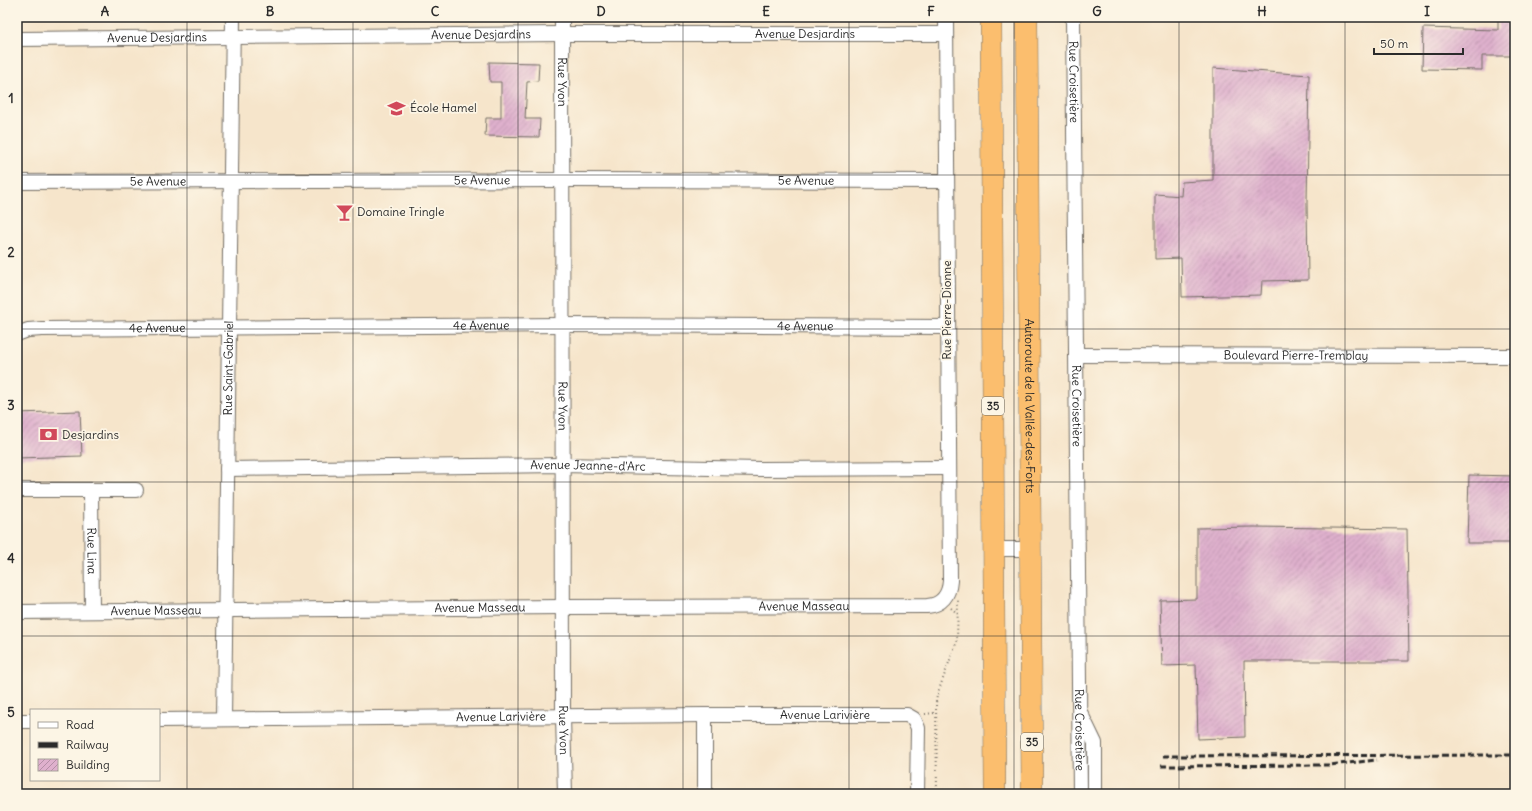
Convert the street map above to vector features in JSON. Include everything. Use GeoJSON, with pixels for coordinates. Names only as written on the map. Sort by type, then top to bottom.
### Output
{"type":"FeatureCollection","features":[{"type":"Feature","properties":{"kind":"highway","name":"35"},"geometry":{"type":"LineString","coordinates":[[990,17],[995,794]]}},
{"type":"Feature","properties":{"kind":"highway","name":"Autoroute de la Vallée-des-Forts"},"geometry":{"type":"LineString","coordinates":[[1027,17],[1032,794]]}},
{"type":"Feature","properties":{"kind":"street","name":"Rue Saint-Gabriel"},"geometry":{"type":"LineString","coordinates":[[224,719],[234,17]]}},
{"type":"Feature","properties":{"kind":"street","name":"Rue Yvon"},"geometry":{"type":"LineString","coordinates":[[562,17],[562,607],[565,794]]}},
{"type":"Feature","properties":{"kind":"street","name":"Rue Pierre-Dionne"},"geometry":{"type":"LineString","coordinates":[[946,17],[949,588],[946,604]]}},
{"type":"Feature","properties":{"kind":"street","name":"Rue Croisetière"},"geometry":{"type":"LineString","coordinates":[[1073,17],[1080,794]]}},
{"type":"Feature","properties":{"kind":"street","name":"Avenue Desjardins"},"geometry":{"type":"LineString","coordinates":[[17,39],[562,34],[946,34]]}},
{"type":"Feature","properties":{"kind":"street","name":"5e Avenue"},"geometry":{"type":"LineString","coordinates":[[17,182],[562,180],[947,181]]}},
{"type":"Feature","properties":{"kind":"street","name":"4e Avenue"},"geometry":{"type":"LineString","coordinates":[[17,334],[28,330],[42,329],[229,326],[562,325],[947,327]]}},
{"type":"Feature","properties":{"kind":"street","name":"Boulevard Pierre-Tremblay"},"geometry":{"type":"LineString","coordinates":[[1076,355],[1515,356]]}},
{"type":"Feature","properties":{"kind":"street","name":"Avenue Jeanne-d'Arc"},"geometry":{"type":"LineString","coordinates":[[227,469],[562,465],[760,469],[948,468]]}},
{"type":"Feature","properties":{"kind":"street"},"geometry":{"type":"LineString","coordinates":[[17,490],[136,490]]}},
{"type":"Feature","properties":{"kind":"street","name":"Rue Lina"},"geometry":{"type":"LineString","coordinates":[[91,490],[92,611]]}},
{"type":"Feature","properties":{"kind":"street"},"geometry":{"type":"LineString","coordinates":[[994,549],[1031,549]]}},
{"type":"Feature","properties":{"kind":"street","name":"Avenue Masseau"},"geometry":{"type":"LineString","coordinates":[[17,612],[562,607],[927,606],[946,604]]}},
{"type":"Feature","properties":{"kind":"street"},"geometry":{"type":"LineString","coordinates":[[1079,709],[1095,743],[1095,794]]}},
{"type":"Feature","properties":{"kind":"street"},"geometry":{"type":"LineString","coordinates":[[705,715],[705,794]]}},
{"type":"Feature","properties":{"kind":"street","name":"Avenue Larivière"},"geometry":{"type":"LineString","coordinates":[[160,720],[705,715],[907,715],[914,719],[917,723],[917,794]]}},
{"type":"Feature","properties":{"kind":"street"},"geometry":{"type":"LineString","coordinates":[[17,721],[30,721]]}},
{"type":"Feature","properties":{"kind":"path"},"geometry":{"type":"LineString","coordinates":[[937,794],[935,713],[937,695],[957,641],[958,614],[946,604]]}},
{"type":"Feature","properties":{"kind":"path"},"geometry":{"type":"LineString","coordinates":[[928,713],[935,713]]}},
{"type":"Feature","properties":{"kind":"building"},"geometry":{"type":"Polygon","coordinates":[[[1498,17],[1515,17],[1515,56],[1482,56],[1482,70],[1422,69],[1423,28],[1498,30],[1498,17]]]}},
{"type":"Feature","properties":{"kind":"building"},"geometry":{"type":"Polygon","coordinates":[[[489,62],[539,63],[538,81],[527,82],[525,119],[540,119],[539,137],[485,136],[486,118],[501,118],[501,82],[490,82],[489,62]]]}},
{"type":"Feature","properties":{"kind":"building"},"geometry":{"type":"Polygon","coordinates":[[[1213,68],[1309,75],[1307,203],[1308,280],[1262,281],[1261,295],[1182,297],[1181,258],[1155,259],[1155,194],[1181,196],[1182,182],[1213,180],[1213,68]]]}},
{"type":"Feature","properties":{"kind":"building","name":"Desjardins"},"geometry":{"type":"Polygon","coordinates":[[[80,411],[82,456],[17,458],[17,413],[80,411]]]}},
{"type":"Feature","properties":{"kind":"building"},"geometry":{"type":"Polygon","coordinates":[[[1469,475],[1515,476],[1515,543],[1467,543],[1469,475]]]}},
{"type":"Feature","properties":{"kind":"building"},"geometry":{"type":"Polygon","coordinates":[[[1253,527],[1407,529],[1409,661],[1244,661],[1245,737],[1198,739],[1196,665],[1162,666],[1160,600],[1197,599],[1197,528],[1253,527]]]}},
{"type":"Feature","properties":{"kind":"railway"},"geometry":{"type":"LineString","coordinates":[[1163,756],[1515,755]]}},
{"type":"Feature","properties":{"kind":"railway"},"geometry":{"type":"LineString","coordinates":[[1161,766],[1329,765],[1377,760]]}},
{"type":"Feature","properties":{"kind":"place","name":"École Hamel"},"geometry":{"type":"Point","coordinates":[397,108]}},
{"type":"Feature","properties":{"kind":"place","name":"Domaine Tringle"},"geometry":{"type":"Point","coordinates":[344,212]}},
{"type":"Feature","properties":{"kind":"place","name":"Desjardins"},"geometry":{"type":"Point","coordinates":[49,435]}}]}
